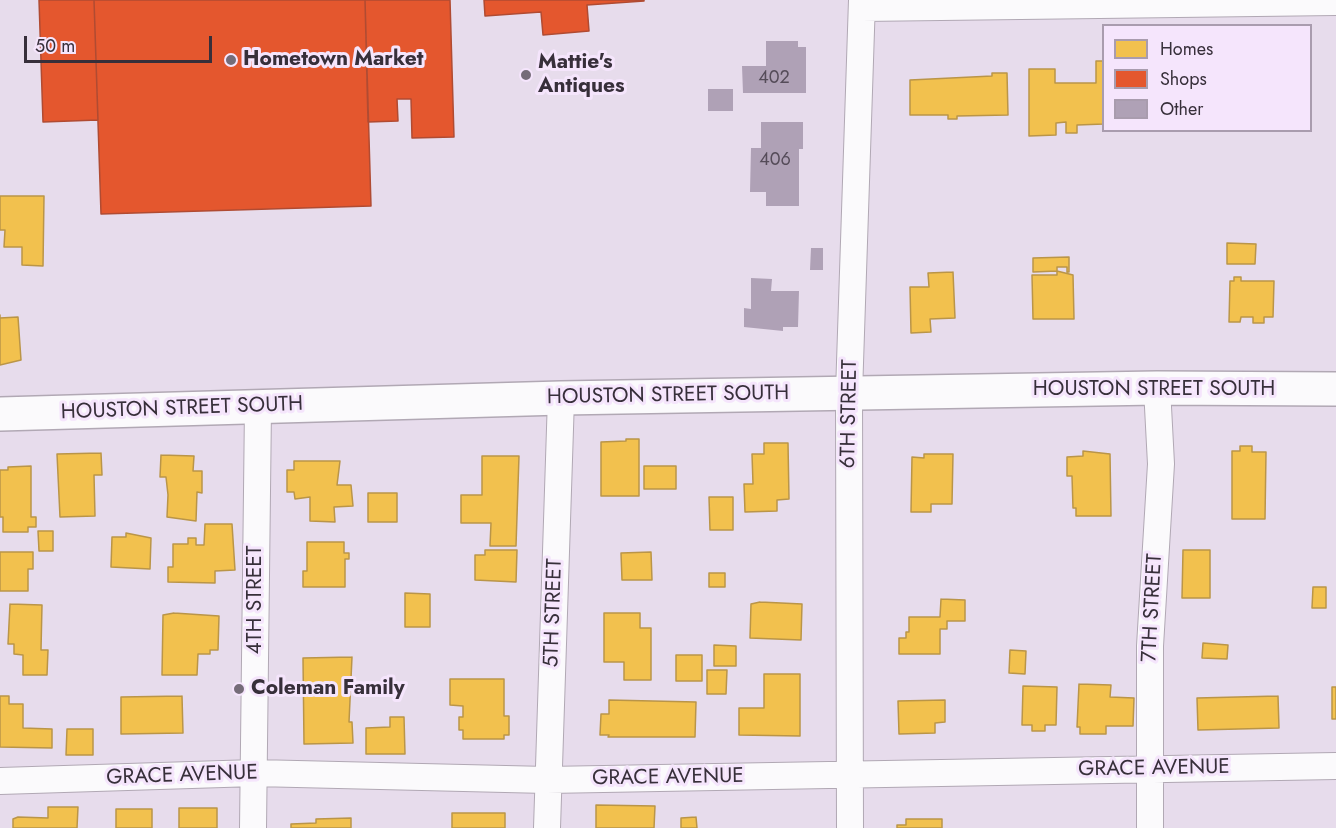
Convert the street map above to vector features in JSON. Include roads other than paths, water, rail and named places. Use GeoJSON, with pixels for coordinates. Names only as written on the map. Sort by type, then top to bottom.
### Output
{"type":"FeatureCollection","features":[{"type":"Feature","properties":{"kind":"street"},"geometry":{"type":"LineString","coordinates":[[862,4],[1336,2]]}},
{"type":"Feature","properties":{"kind":"street","name":"6TH STREET"},"geometry":{"type":"LineString","coordinates":[[850,828],[849,393],[862,4]]}},
{"type":"Feature","properties":{"kind":"street","name":"HOUSTON STREET SOUTH"},"geometry":{"type":"LineString","coordinates":[[0,414],[561,398],[1157,388],[1336,389]]}},
{"type":"Feature","properties":{"kind":"street","name":"7TH STREET"},"geometry":{"type":"LineString","coordinates":[[1150,828],[1150,646],[1161,464],[1157,388]]}},
{"type":"Feature","properties":{"kind":"street","name":"5TH STREET"},"geometry":{"type":"LineString","coordinates":[[547,828],[561,398]]}},
{"type":"Feature","properties":{"kind":"street","name":"4TH STREET"},"geometry":{"type":"LineString","coordinates":[[253,828],[258,407]]}},
{"type":"Feature","properties":{"kind":"street","name":"GRACE AVENUE"},"geometry":{"type":"LineString","coordinates":[[0,781],[255,773],[547,780],[1336,766]]}},
{"type":"Feature","properties":{"kind":"place","name":"Hometown Market"},"geometry":{"type":"Point","coordinates":[231,60]}},
{"type":"Feature","properties":{"kind":"place","name":"Mattie's Antiques"},"geometry":{"type":"Point","coordinates":[526,75]}},
{"type":"Feature","properties":{"kind":"place","name":"Coleman Family"},"geometry":{"type":"Point","coordinates":[239,689]}}]}
